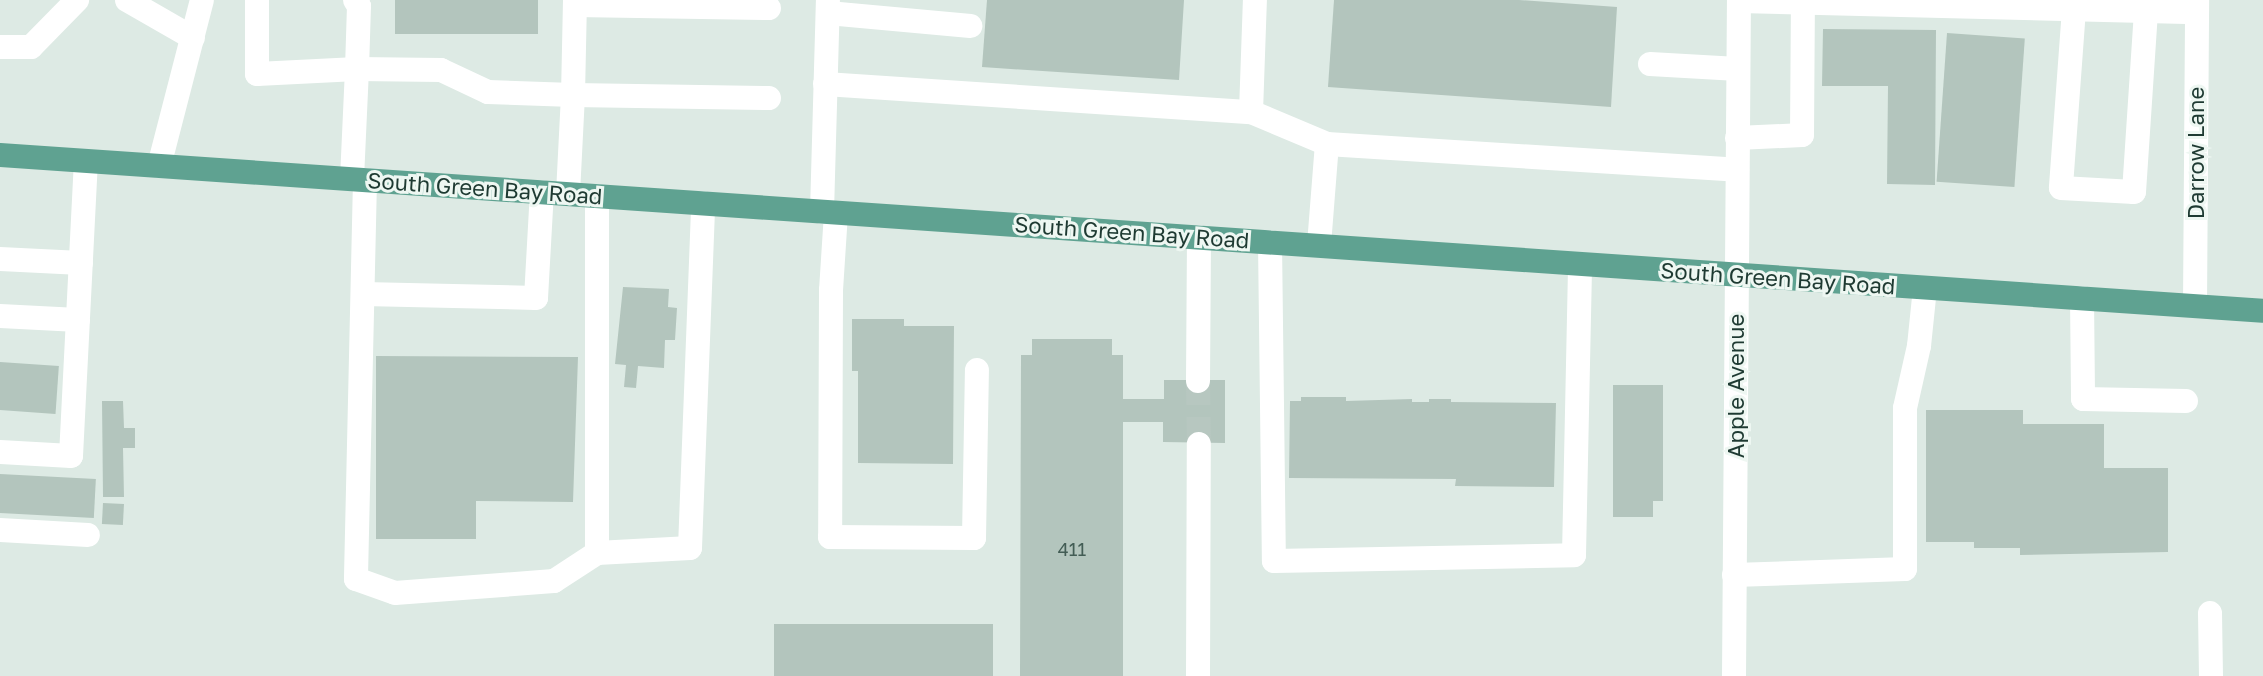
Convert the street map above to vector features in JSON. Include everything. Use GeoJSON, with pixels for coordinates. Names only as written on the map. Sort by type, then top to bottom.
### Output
{"type":"FeatureCollection","features":[{"type":"Feature","properties":{"kind":"main road","name":"South Green Bay Road"},"geometry":{"type":"LineString","coordinates":[[0,155],[2263,311]]}},
{"type":"Feature","properties":{"kind":"street"},"geometry":{"type":"LineString","coordinates":[[0,47],[31,47],[77,0]]}},
{"type":"Feature","properties":{"kind":"street"},"geometry":{"type":"LineString","coordinates":[[127,0],[193,38]]}},
{"type":"Feature","properties":{"kind":"street"},"geometry":{"type":"LineString","coordinates":[[159,166],[202,0]]}},
{"type":"Feature","properties":{"kind":"street"},"geometry":{"type":"LineString","coordinates":[[257,0],[257,74],[357,69],[441,70],[488,92],[769,98]]}},
{"type":"Feature","properties":{"kind":"street"},"geometry":{"type":"LineString","coordinates":[[355,0],[359,6],[358,179],[363,294],[356,579],[395,593],[554,581],[597,553],[690,548],[703,203]]}},
{"type":"Feature","properties":{"kind":"street"},"geometry":{"type":"LineString","coordinates":[[1251,112],[1255,0]]}},
{"type":"Feature","properties":{"kind":"street"},"geometry":{"type":"LineString","coordinates":[[1739,0],[2146,11],[2197,6]]}},
{"type":"Feature","properties":{"kind":"street","name":"Apple Avenue"},"geometry":{"type":"LineString","coordinates":[[1734,676],[1739,0]]}},
{"type":"Feature","properties":{"kind":"street"},"geometry":{"type":"LineString","coordinates":[[568,194],[575,2],[769,8]]}},
{"type":"Feature","properties":{"kind":"street"},"geometry":{"type":"LineString","coordinates":[[1737,138],[1802,135],[1803,3]]}},
{"type":"Feature","properties":{"kind":"street","name":"Darrow Lane"},"geometry":{"type":"LineString","coordinates":[[2195,306],[2197,6]]}},
{"type":"Feature","properties":{"kind":"street"},"geometry":{"type":"LineString","coordinates":[[970,26],[828,7],[825,84],[831,290],[830,537],[974,538],[977,370]]}},
{"type":"Feature","properties":{"kind":"street"},"geometry":{"type":"LineString","coordinates":[[2074,9],[2061,188],[2134,192],[2146,11]]}},
{"type":"Feature","properties":{"kind":"street"},"geometry":{"type":"LineString","coordinates":[[1650,64],[1738,69]]}},
{"type":"Feature","properties":{"kind":"street"},"geometry":{"type":"LineString","coordinates":[[825,84],[1251,112],[1327,144],[1737,170]]}},
{"type":"Feature","properties":{"kind":"street"},"geometry":{"type":"LineString","coordinates":[[1319,245],[1327,144]]}},
{"type":"Feature","properties":{"kind":"street"},"geometry":{"type":"LineString","coordinates":[[0,452],[71,456],[86,161]]}},
{"type":"Feature","properties":{"kind":"street"},"geometry":{"type":"LineString","coordinates":[[363,294],[536,298],[542,192]]}},
{"type":"Feature","properties":{"kind":"street"},"geometry":{"type":"LineString","coordinates":[[597,196],[597,553]]}},
{"type":"Feature","properties":{"kind":"street"},"geometry":{"type":"LineString","coordinates":[[1198,381],[1199,237]]}},
{"type":"Feature","properties":{"kind":"street"},"geometry":{"type":"LineString","coordinates":[[1270,242],[1274,561],[1574,555],[1580,264]]}},
{"type":"Feature","properties":{"kind":"street"},"geometry":{"type":"LineString","coordinates":[[0,259],[81,263]]}},
{"type":"Feature","properties":{"kind":"street"},"geometry":{"type":"LineString","coordinates":[[1734,575],[1905,569],[1905,408],[1919,346],[1925,288]]}},
{"type":"Feature","properties":{"kind":"street"},"geometry":{"type":"LineString","coordinates":[[2082,298],[2083,399],[2186,401]]}},
{"type":"Feature","properties":{"kind":"street"},"geometry":{"type":"LineString","coordinates":[[0,316],[78,320]]}},
{"type":"Feature","properties":{"kind":"street"},"geometry":{"type":"LineString","coordinates":[[1198,676],[1199,444]]}},
{"type":"Feature","properties":{"kind":"street"},"geometry":{"type":"LineString","coordinates":[[0,530],[88,535]]}},
{"type":"Feature","properties":{"kind":"street"},"geometry":{"type":"LineString","coordinates":[[2210,613],[2211,676]]}},
{"type":"Feature","properties":{"kind":"building"},"geometry":{"type":"Polygon","coordinates":[[[395,0],[538,0],[538,34],[395,34],[395,0]]]}},
{"type":"Feature","properties":{"kind":"building"},"geometry":{"type":"Polygon","coordinates":[[[987,0],[1184,0],[1179,80],[982,67],[987,0]]]}},
{"type":"Feature","properties":{"kind":"building"},"geometry":{"type":"Polygon","coordinates":[[[1334,0],[1519,0],[1617,7],[1611,107],[1328,87],[1334,0]]]}},
{"type":"Feature","properties":{"kind":"building"},"geometry":{"type":"Polygon","coordinates":[[[1823,29],[1936,30],[1935,185],[1887,184],[1888,86],[1822,86],[1823,29]]]}},
{"type":"Feature","properties":{"kind":"building"},"geometry":{"type":"Polygon","coordinates":[[[1947,33],[2025,38],[2014,187],[1937,182],[1947,33]]]}},
{"type":"Feature","properties":{"kind":"building"},"geometry":{"type":"Polygon","coordinates":[[[623,287],[669,289],[668,307],[677,308],[675,340],[665,340],[664,368],[638,366],[636,388],[624,387],[626,365],[615,364],[623,287]]]}},
{"type":"Feature","properties":{"kind":"building"},"geometry":{"type":"Polygon","coordinates":[[[852,319],[904,319],[904,326],[954,326],[953,464],[858,463],[858,371],[852,371],[852,319]]]}},
{"type":"Feature","properties":{"kind":"building"},"geometry":{"type":"Polygon","coordinates":[[[1032,339],[1112,339],[1112,355],[1123,355],[1123,399],[1164,399],[1164,380],[1225,380],[1225,443],[1163,442],[1163,422],[1123,422],[1123,676],[1020,676],[1021,355],[1032,355],[1032,339]]]}},
{"type":"Feature","properties":{"kind":"building"},"geometry":{"type":"Polygon","coordinates":[[[376,356],[578,357],[573,502],[476,501],[476,539],[376,539],[376,356]]]}},
{"type":"Feature","properties":{"kind":"building"},"geometry":{"type":"Polygon","coordinates":[[[0,362],[59,366],[56,414],[0,410],[0,362]]]}},
{"type":"Feature","properties":{"kind":"building"},"geometry":{"type":"Polygon","coordinates":[[[1613,385],[1663,385],[1663,501],[1653,501],[1653,517],[1613,517],[1613,385]]]}},
{"type":"Feature","properties":{"kind":"building"},"geometry":{"type":"Polygon","coordinates":[[[1301,397],[1346,397],[1346,401],[1412,399],[1412,402],[1429,402],[1429,399],[1451,399],[1451,402],[1556,403],[1554,487],[1455,486],[1456,479],[1289,478],[1290,401],[1301,401],[1301,397]]]}},
{"type":"Feature","properties":{"kind":"building"},"geometry":{"type":"Polygon","coordinates":[[[102,401],[123,401],[124,428],[135,428],[135,448],[123,448],[124,497],[103,497],[102,401]]]}},
{"type":"Feature","properties":{"kind":"building"},"geometry":{"type":"Polygon","coordinates":[[[1926,410],[2023,410],[2023,424],[2104,424],[2104,468],[2168,468],[2168,552],[2020,555],[2020,548],[1974,548],[1974,542],[1926,542],[1926,410]]]}},
{"type":"Feature","properties":{"kind":"building"},"geometry":{"type":"Polygon","coordinates":[[[0,474],[96,479],[94,518],[0,513],[0,474]]]}},
{"type":"Feature","properties":{"kind":"building"},"geometry":{"type":"Polygon","coordinates":[[[103,503],[124,504],[123,525],[102,524],[103,503]]]}},
{"type":"Feature","properties":{"kind":"building"},"geometry":{"type":"Polygon","coordinates":[[[774,624],[993,624],[993,676],[774,676],[774,624]]]}},
{"type":"Feature","properties":{"kind":"tunnel"},"geometry":{"type":"LineString","coordinates":[[1198,381],[1199,444]]}}]}
